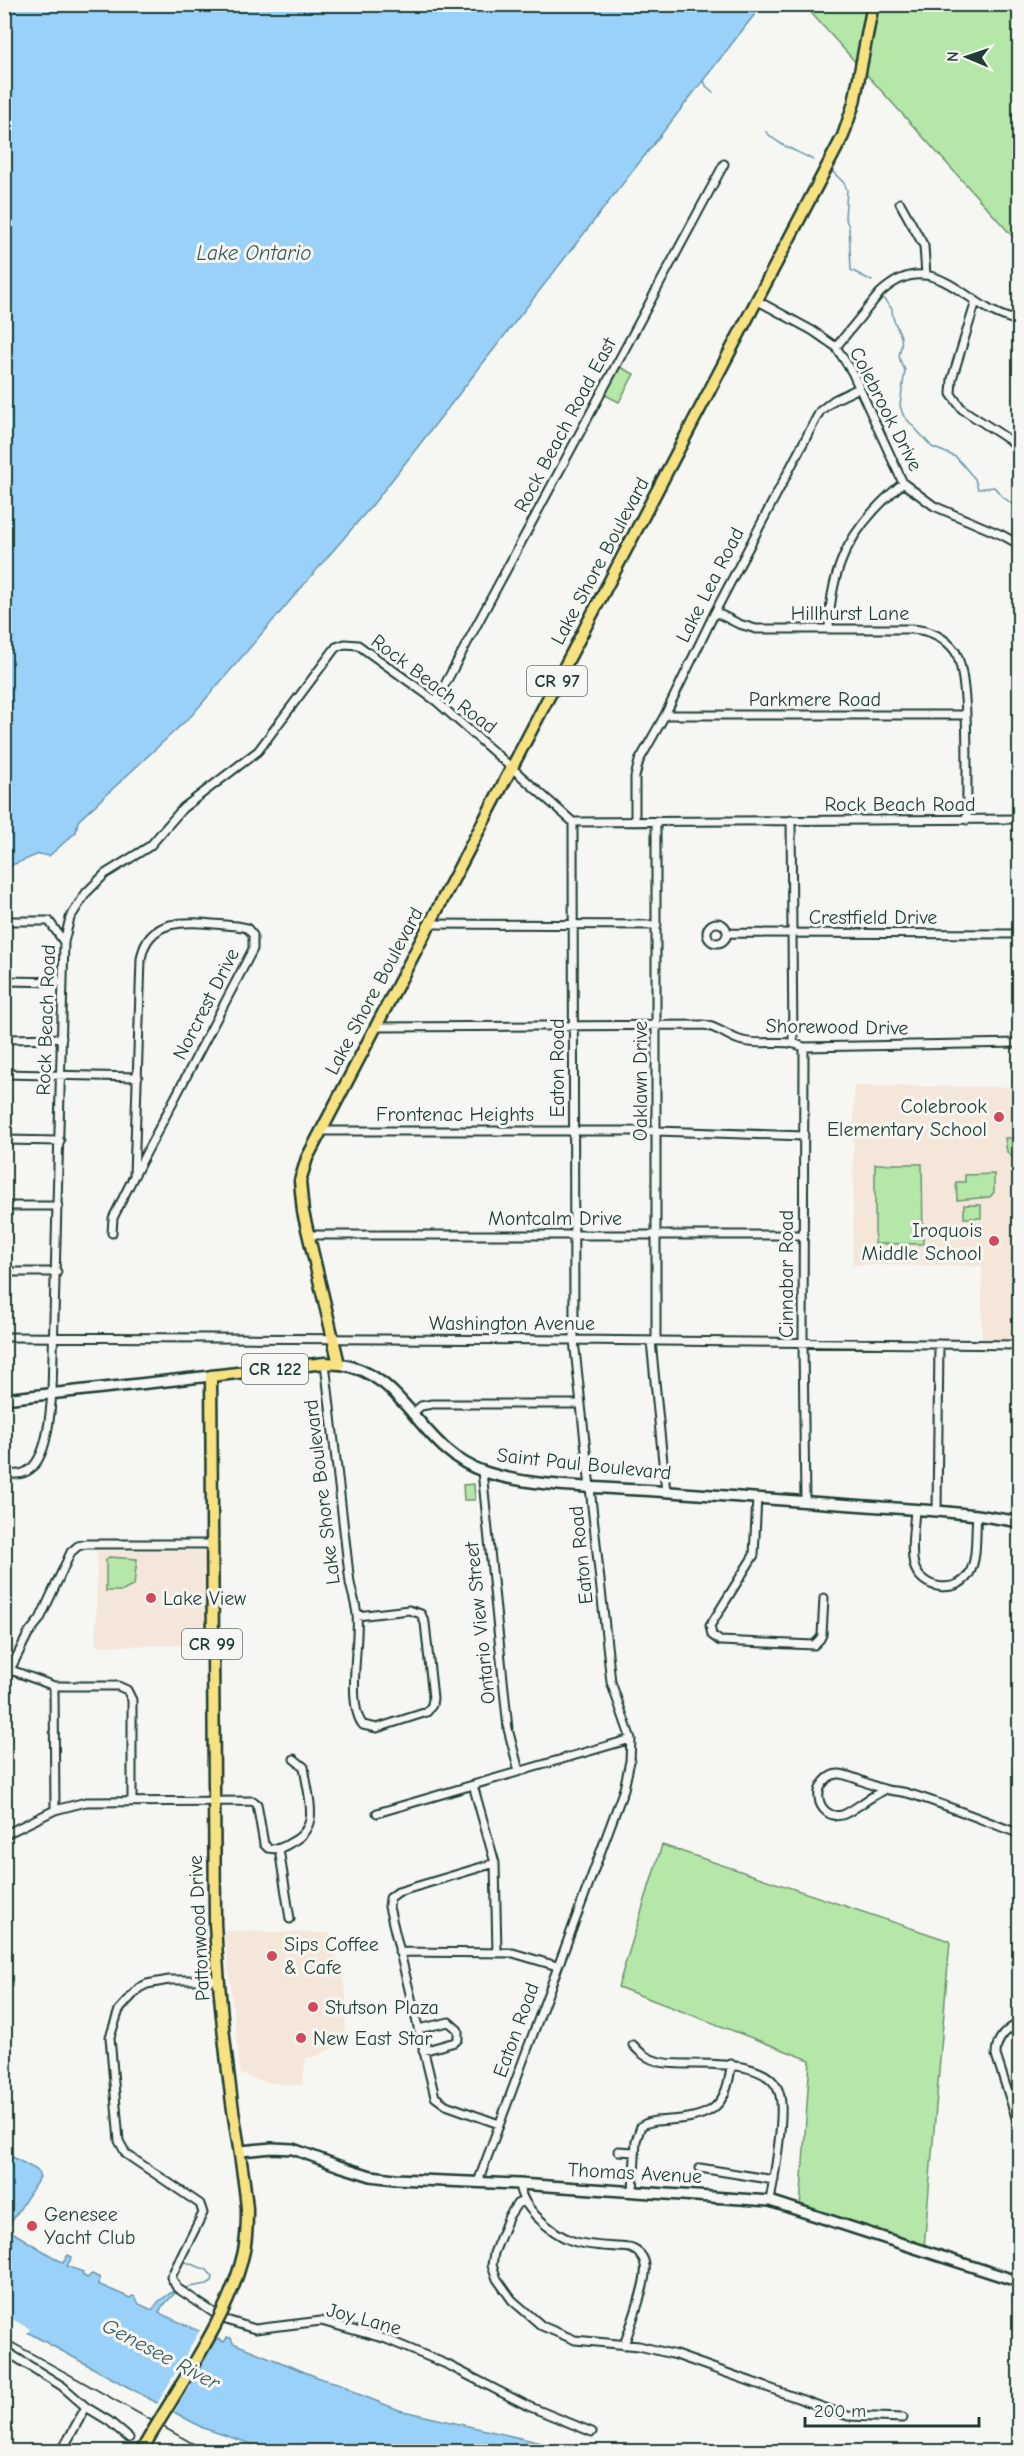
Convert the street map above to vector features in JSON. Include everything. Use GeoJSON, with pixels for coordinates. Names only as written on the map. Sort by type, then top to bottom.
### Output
{"type":"FeatureCollection","features":[{"type":"Feature","properties":{"kind":"main road","name":"Lake Shore Boulevard"},"geometry":{"type":"LineString","coordinates":[[339,1364],[303,1212],[300,1181],[307,1158],[843,136],[854,103],[873,4]]}},
{"type":"Feature","properties":{"kind":"main road","name":"Saint Paul Boulevard"},"geometry":{"type":"LineString","coordinates":[[211,1376],[325,1363],[339,1364]]}},
{"type":"Feature","properties":{"kind":"main road","name":"Pattonwood Drive"},"geometry":{"type":"LineString","coordinates":[[143,2447],[212,2331],[231,2293],[244,2252],[247,2209],[217,1980],[212,1801],[211,1376]]}},
{"type":"Feature","properties":{"kind":"street","name":"Rock Beach Road East"},"geometry":{"type":"LineString","coordinates":[[436,701],[724,164]]}},
{"type":"Feature","properties":{"kind":"street"},"geometry":{"type":"LineString","coordinates":[[900,203],[924,246],[926,275]]}},
{"type":"Feature","properties":{"kind":"street"},"geometry":{"type":"LineString","coordinates":[[836,347],[888,285],[907,276],[926,275],[954,285],[1002,316],[1020,322]]}},
{"type":"Feature","properties":{"kind":"street","name":"Colebrook Drive"},"geometry":{"type":"LineString","coordinates":[[758,301],[813,331],[836,347],[848,365],[903,483],[934,506],[1020,545]]}},
{"type":"Feature","properties":{"kind":"street"},"geometry":{"type":"LineString","coordinates":[[976,301],[952,379],[951,394],[962,410],[1020,447]]}},
{"type":"Feature","properties":{"kind":"street","name":"Lake Lea Road"},"geometry":{"type":"LineString","coordinates":[[635,822],[634,780],[637,766],[665,715],[714,612],[820,411],[834,400],[859,388]]}},
{"type":"Feature","properties":{"kind":"street"},"geometry":{"type":"LineString","coordinates":[[829,629],[834,582],[846,549],[866,518],[903,483]]}},
{"type":"Feature","properties":{"kind":"street","name":"Hillhurst Lane"},"geometry":{"type":"LineString","coordinates":[[714,612],[756,629],[911,628],[939,636],[954,650],[960,661],[964,684],[966,820]]}},
{"type":"Feature","properties":{"kind":"street","name":"Rock Beach Road"},"geometry":{"type":"LineString","coordinates":[[4,1474],[23,1474],[33,1467],[44,1449],[52,1392],[64,942],[67,924],[86,893],[105,874],[150,846],[183,808],[258,751],[336,647],[345,644],[358,645],[436,701],[573,822],[1020,819]]}},
{"type":"Feature","properties":{"kind":"street","name":"Parkmere Road"},"geometry":{"type":"LineString","coordinates":[[665,715],[965,715]]}},
{"type":"Feature","properties":{"kind":"street"},"geometry":{"type":"LineString","coordinates":[[791,820],[793,1042]]}},
{"type":"Feature","properties":{"kind":"street","name":"Oaklawn Drive"},"geometry":{"type":"LineString","coordinates":[[656,821],[657,1131],[654,1341],[666,1492]]}},
{"type":"Feature","properties":{"kind":"street","name":"Eaton Road"},"geometry":{"type":"LineString","coordinates":[[478,2182],[624,1789],[630,1761],[631,1739],[611,1682],[574,1340],[573,822]]}},
{"type":"Feature","properties":{"kind":"street"},"geometry":{"type":"LineString","coordinates":[[4,921],[49,921],[64,942]]}},
{"type":"Feature","properties":{"kind":"street","name":"Norcrest Drive"},"geometry":{"type":"LineString","coordinates":[[112,1233],[113,1218],[253,949],[253,935],[247,928],[169,924],[155,930],[145,941],[141,959],[134,1176]]}},
{"type":"Feature","properties":{"kind":"street"},"geometry":{"type":"LineString","coordinates":[[430,924],[657,925]]}},
{"type":"Feature","properties":{"kind":"street","name":"Crestfield Drive"},"geometry":{"type":"LineString","coordinates":[[727,933],[1020,934]]}},
{"type":"Feature","properties":{"kind":"street"},"geometry":{"type":"LineString","coordinates":[[4,981],[63,982]]}},
{"type":"Feature","properties":{"kind":"street","name":"Shorewood Drive"},"geometry":{"type":"LineString","coordinates":[[376,1027],[710,1026],[742,1041],[793,1042],[804,1047],[1020,1043]]}},
{"type":"Feature","properties":{"kind":"street"},"geometry":{"type":"LineString","coordinates":[[4,1039],[62,1038]]}},
{"type":"Feature","properties":{"kind":"street","name":"Cinnabar Road"},"geometry":{"type":"LineString","coordinates":[[804,1047],[805,1502]]}},
{"type":"Feature","properties":{"kind":"street"},"geometry":{"type":"LineString","coordinates":[[4,1074],[138,1077]]}},
{"type":"Feature","properties":{"kind":"street","name":"Frontenac Heights"},"geometry":{"type":"LineString","coordinates":[[321,1131],[657,1131],[804,1136]]}},
{"type":"Feature","properties":{"kind":"street"},"geometry":{"type":"LineString","coordinates":[[4,1140],[60,1141]]}},
{"type":"Feature","properties":{"kind":"street"},"geometry":{"type":"LineString","coordinates":[[4,1206],[58,1206]]}},
{"type":"Feature","properties":{"kind":"street","name":"Montcalm Drive"},"geometry":{"type":"LineString","coordinates":[[308,1235],[803,1235]]}},
{"type":"Feature","properties":{"kind":"street"},"geometry":{"type":"LineString","coordinates":[[4,1272],[57,1272]]}},
{"type":"Feature","properties":{"kind":"street","name":"Washington Avenue"},"geometry":{"type":"LineString","coordinates":[[4,1337],[1020,1345]]}},
{"type":"Feature","properties":{"kind":"street"},"geometry":{"type":"LineString","coordinates":[[937,1511],[939,1344]]}},
{"type":"Feature","properties":{"kind":"street","name":"Lake Shore Boulevard"},"geometry":{"type":"LineString","coordinates":[[325,1363],[350,1583],[357,1616],[355,1674],[357,1712],[360,1722],[368,1727],[377,1728],[427,1712],[432,1705],[432,1698],[425,1623],[421,1614],[409,1610],[357,1616]]}},
{"type":"Feature","properties":{"kind":"street","name":"Saint Paul Boulevard"},"geometry":{"type":"LineString","coordinates":[[339,1364],[363,1370],[383,1382],[443,1448],[482,1471],[514,1478],[590,1486],[937,1511],[1020,1522]]}},
{"type":"Feature","properties":{"kind":"street","name":"Saint Paul Boulevard"},"geometry":{"type":"LineString","coordinates":[[4,1399],[211,1376]]}},
{"type":"Feature","properties":{"kind":"street"},"geometry":{"type":"LineString","coordinates":[[412,1414],[421,1407],[432,1404],[581,1404]]}},
{"type":"Feature","properties":{"kind":"street","name":"Ontario View Street"},"geometry":{"type":"LineString","coordinates":[[482,1471],[508,1730],[519,1771]]}},
{"type":"Feature","properties":{"kind":"street"},"geometry":{"type":"LineString","coordinates":[[757,1498],[754,1555],[710,1626],[712,1635],[720,1641],[814,1645],[822,1635],[824,1598]]}},
{"type":"Feature","properties":{"kind":"street"},"geometry":{"type":"LineString","coordinates":[[915,1510],[913,1558],[916,1570],[926,1582],[940,1587],[957,1584],[970,1573],[977,1515]]}},
{"type":"Feature","properties":{"kind":"street"},"geometry":{"type":"LineString","coordinates":[[4,1682],[28,1634],[40,1620],[71,1552],[78,1546],[86,1544],[212,1544]]}},
{"type":"Feature","properties":{"kind":"street"},"geometry":{"type":"LineString","coordinates":[[11,1670],[54,1686],[118,1686],[128,1690],[132,1700],[132,1801]]}},
{"type":"Feature","properties":{"kind":"street"},"geometry":{"type":"LineString","coordinates":[[54,1686],[54,1810]]}},
{"type":"Feature","properties":{"kind":"street"},"geometry":{"type":"LineString","coordinates":[[377,1813],[631,1739]]}},
{"type":"Feature","properties":{"kind":"street"},"geometry":{"type":"LineString","coordinates":[[4,1836],[54,1810],[86,1802],[256,1802],[264,1844],[268,1848],[279,1849],[303,1835],[310,1823],[304,1767],[294,1759]]}},
{"type":"Feature","properties":{"kind":"street"},"geometry":{"type":"LineString","coordinates":[[885,1790],[843,1815],[833,1815],[825,1811],[819,1799],[818,1790],[831,1776],[839,1774],[885,1790],[909,1794],[1020,1834]]}},
{"type":"Feature","properties":{"kind":"street"},"geometry":{"type":"LineString","coordinates":[[473,1785],[495,1863],[497,1953]]}},
{"type":"Feature","properties":{"kind":"street"},"geometry":{"type":"LineString","coordinates":[[279,1849],[290,1918]]}},
{"type":"Feature","properties":{"kind":"street"},"geometry":{"type":"LineString","coordinates":[[495,1863],[394,1894],[390,1898],[389,1907],[433,2094],[437,2100],[499,2124]]}},
{"type":"Feature","properties":{"kind":"street"},"geometry":{"type":"LineString","coordinates":[[399,1952],[522,1954],[557,1966]]}},
{"type":"Feature","properties":{"kind":"street","name":"Joy Lane"},"geometry":{"type":"LineString","coordinates":[[217,1980],[169,1980],[139,1988],[119,2010],[110,2037],[119,2141],[126,2154],[200,2204],[203,2213],[171,2277],[177,2288],[223,2319],[255,2329],[321,2321],[386,2339],[446,2364],[528,2406],[592,2432]]}},
{"type":"Feature","properties":{"kind":"street"},"geometry":{"type":"LineString","coordinates":[[418,2029],[449,2022],[458,2030],[458,2038],[451,2045],[423,2051]]}},
{"type":"Feature","properties":{"kind":"street"},"geometry":{"type":"LineString","coordinates":[[1020,2022],[998,2041],[996,2055],[1020,2130]]}},
{"type":"Feature","properties":{"kind":"street"},"geometry":{"type":"LineString","coordinates":[[633,2045],[643,2055],[658,2061],[675,2064],[732,2064],[768,2078],[780,2093],[781,2109],[770,2200]]}},
{"type":"Feature","properties":{"kind":"street"},"geometry":{"type":"LineString","coordinates":[[633,2191],[637,2134],[645,2123],[692,2118],[712,2111],[727,2090],[732,2064]]}},
{"type":"Feature","properties":{"kind":"street"},"geometry":{"type":"LineString","coordinates":[[1018,2155],[1020,2141]]}},
{"type":"Feature","properties":{"kind":"street","name":"Thomas Avenue"},"geometry":{"type":"LineString","coordinates":[[241,2151],[293,2148],[371,2176],[394,2179],[519,2184],[770,2200],[1020,2282]]}},
{"type":"Feature","properties":{"kind":"street"},"geometry":{"type":"LineString","coordinates":[[618,2151],[635,2152]]}},
{"type":"Feature","properties":{"kind":"street"},"geometry":{"type":"LineString","coordinates":[[700,2168],[774,2180]]}},
{"type":"Feature","properties":{"kind":"street"},"geometry":{"type":"LineString","coordinates":[[519,2184],[523,2201],[562,2238],[579,2243],[630,2248],[640,2254],[645,2266],[645,2274],[624,2345]]}},
{"type":"Feature","properties":{"kind":"street"},"geometry":{"type":"LineString","coordinates":[[523,2201],[508,2216],[492,2259],[494,2272],[503,2289],[522,2310],[552,2330],[575,2340],[655,2349],[676,2355],[848,2415],[903,2418]]}},
{"type":"Feature","properties":{"kind":"street"},"geometry":{"type":"LineString","coordinates":[[4,2350],[62,2386],[86,2407],[109,2421],[129,2438]]}},
{"type":"Feature","properties":{"kind":"street"},"geometry":{"type":"LineString","coordinates":[[61,2451],[86,2407]]}},
{"type":"Feature","properties":{"kind":"shaded area"},"geometry":{"type":"Polygon","coordinates":[[[854,1086],[1019,1087],[1019,1342],[982,1341],[982,1266],[853,1265],[854,1086]]]}},
{"type":"Feature","properties":{"kind":"shaded area","name":"Lake View"},"geometry":{"type":"Polygon","coordinates":[[[97,1551],[206,1551],[206,1645],[96,1646],[97,1551]]]}},
{"type":"Feature","properties":{"kind":"shaded area"},"geometry":{"type":"Polygon","coordinates":[[[224,1931],[329,1933],[346,1994],[345,2034],[339,2044],[318,2056],[306,2058],[302,2085],[268,2083],[241,2074],[224,1931]]]}},
{"type":"Feature","properties":{"kind":"green space"},"geometry":{"type":"Polygon","coordinates":[[[804,5],[1019,5],[1019,242],[1015,239],[804,5]]]}},
{"type":"Feature","properties":{"kind":"green space"},"geometry":{"type":"Polygon","coordinates":[[[620,367],[634,374],[619,402],[605,395],[620,367]]]}},
{"type":"Feature","properties":{"kind":"green space"},"geometry":{"type":"Polygon","coordinates":[[[1005,1138],[1019,1138],[1019,1159],[1015,1159],[1007,1152],[1005,1138]]]}},
{"type":"Feature","properties":{"kind":"green space"},"geometry":{"type":"Polygon","coordinates":[[[875,1164],[922,1164],[923,1244],[875,1244],[875,1164]]]}},
{"type":"Feature","properties":{"kind":"green space"},"geometry":{"type":"Polygon","coordinates":[[[994,1174],[994,1192],[990,1197],[957,1200],[956,1182],[965,1182],[965,1175],[994,1174]]]}},
{"type":"Feature","properties":{"kind":"green space"},"geometry":{"type":"Polygon","coordinates":[[[964,1205],[981,1205],[981,1218],[964,1218],[964,1205]]]}},
{"type":"Feature","properties":{"kind":"green space"},"geometry":{"type":"Polygon","coordinates":[[[474,1484],[475,1500],[464,1500],[463,1485],[474,1484]]]}},
{"type":"Feature","properties":{"kind":"green space"},"geometry":{"type":"Polygon","coordinates":[[[109,1557],[137,1559],[134,1585],[123,1591],[106,1591],[106,1560],[109,1557]]]}},
{"type":"Feature","properties":{"kind":"green space"},"geometry":{"type":"Polygon","coordinates":[[[662,1845],[950,1941],[924,2248],[800,2208],[810,2060],[618,1987],[662,1845]]]}},
{"type":"Feature","properties":{"kind":"water","name":"Lake Ontario"},"geometry":{"type":"Polygon","coordinates":[[[5,4],[762,5],[374,503],[192,715],[78,821],[76,832],[49,856],[39,854],[5,868],[5,4]]]}},
{"type":"Feature","properties":{"kind":"water","name":"Genesee River"},"geometry":{"type":"Polygon","coordinates":[[[5,2153],[37,2170],[40,2177],[7,2229],[63,2263],[68,2255],[72,2257],[67,2266],[83,2272],[82,2275],[87,2278],[92,2274],[100,2278],[98,2284],[130,2298],[133,2296],[139,2304],[152,2310],[159,2301],[172,2292],[174,2294],[159,2313],[224,2342],[227,2338],[231,2338],[233,2343],[322,2379],[341,2384],[358,2394],[399,2410],[576,2451],[272,2451],[203,2428],[5,2320],[5,2153]]]}},
{"type":"Feature","properties":{"kind":"pier"},"geometry":{"type":"Polygon","coordinates":[[[5,2315],[30,2329],[26,2335],[4,2323],[5,2315]]]}},
{"type":"Feature","properties":{"kind":"pier"},"geometry":{"type":"Polygon","coordinates":[[[201,2328],[218,2336],[172,2416],[156,2406],[201,2328]]]}},
{"type":"Feature","properties":{"kind":"waterway"},"geometry":{"type":"LineString","coordinates":[[704,80],[706,86],[713,92]]}},
{"type":"Feature","properties":{"kind":"waterway"},"geometry":{"type":"LineString","coordinates":[[766,132],[782,144],[813,160]]}},
{"type":"Feature","properties":{"kind":"waterway"},"geometry":{"type":"LineString","coordinates":[[831,170],[844,183],[847,190],[845,217],[849,227],[851,270],[872,281]]}},
{"type":"Feature","properties":{"kind":"waterway"},"geometry":{"type":"LineString","coordinates":[[882,297],[892,309],[901,337],[899,355],[905,370],[900,405],[903,415],[932,447],[956,457],[975,479],[978,489],[994,487],[1020,510]]}},
{"type":"Feature","properties":{"kind":"waterway"},"geometry":{"type":"LineString","coordinates":[[183,2261],[207,2270],[213,2277],[212,2281],[207,2284],[184,2288]]}},
{"type":"Feature","properties":{"kind":"railway"},"geometry":{"type":"LineString","coordinates":[[4,2338],[208,2452]]}},
{"type":"Feature","properties":{"kind":"place","name":"Colebrook Elementary School"},"geometry":{"type":"Point","coordinates":[999,1117]}},
{"type":"Feature","properties":{"kind":"place","name":"Iroquois Middle School"},"geometry":{"type":"Point","coordinates":[994,1241]}},
{"type":"Feature","properties":{"kind":"place","name":"Lake View"},"geometry":{"type":"Point","coordinates":[151,1598]}},
{"type":"Feature","properties":{"kind":"place","name":"Sips Coffee & Cafe"},"geometry":{"type":"Point","coordinates":[272,1956]}},
{"type":"Feature","properties":{"kind":"place","name":"Stutson Plaza"},"geometry":{"type":"Point","coordinates":[313,2007]}},
{"type":"Feature","properties":{"kind":"place","name":"New East Star"},"geometry":{"type":"Point","coordinates":[301,2038]}},
{"type":"Feature","properties":{"kind":"place","name":"Genesee Yacht Club"},"geometry":{"type":"Point","coordinates":[32,2226]}}]}
